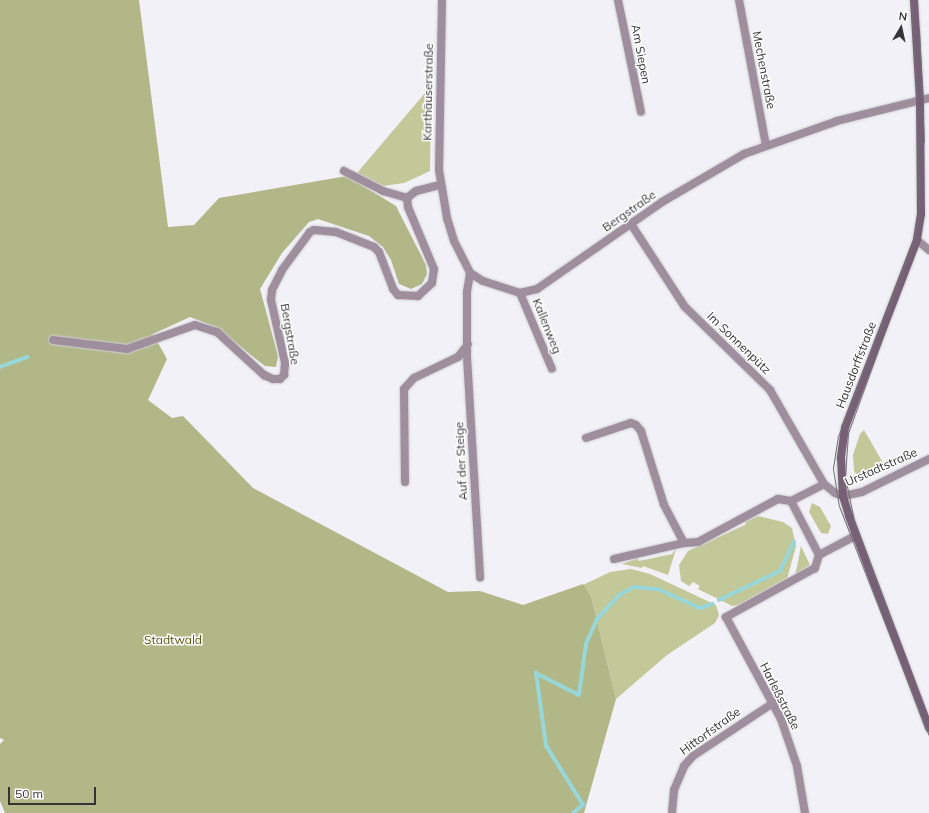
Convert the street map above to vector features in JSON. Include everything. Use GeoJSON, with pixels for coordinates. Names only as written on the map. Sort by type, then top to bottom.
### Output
{"type":"FeatureCollection","features":[{"type":"Feature","properties":{"kind":"main road","name":"Hausdorffstraße"},"geometry":{"type":"LineString","coordinates":[[914,0],[920,100],[922,199],[917,240],[845,428],[841,458],[843,496],[855,536],[929,728]]}},
{"type":"Feature","properties":{"kind":"street","name":"Karthäuserstraße"},"geometry":{"type":"LineString","coordinates":[[440,185],[442,0]]}},
{"type":"Feature","properties":{"kind":"street","name":"Am Siepen"},"geometry":{"type":"LineString","coordinates":[[618,0],[640,112]]}},
{"type":"Feature","properties":{"kind":"street","name":"Mechenstraße"},"geometry":{"type":"LineString","coordinates":[[740,0],[766,145]]}},
{"type":"Feature","properties":{"kind":"street","name":"Bergstraße"},"geometry":{"type":"LineString","coordinates":[[520,293],[537,289],[631,224],[711,172],[766,145],[866,112],[929,98]]}},
{"type":"Feature","properties":{"kind":"street"},"geometry":{"type":"LineString","coordinates":[[344,171],[384,191],[407,198],[416,191],[440,185],[454,241],[470,273],[483,281],[520,293]]}},
{"type":"Feature","properties":{"kind":"street","name":"Bergstraße"},"geometry":{"type":"LineString","coordinates":[[53,340],[127,349],[196,325],[217,332],[264,375],[273,380],[280,379],[284,375],[285,363],[271,300],[272,290],[282,270],[310,232],[314,230],[336,232],[374,248],[379,252],[393,289],[398,295],[418,296],[432,283],[434,269],[408,207],[407,198]]}},
{"type":"Feature","properties":{"kind":"street","name":"Im Sonnenpütz"},"geometry":{"type":"LineString","coordinates":[[631,224],[685,307],[770,390],[824,484]]}},
{"type":"Feature","properties":{"kind":"street"},"geometry":{"type":"LineString","coordinates":[[917,240],[929,250]]}},
{"type":"Feature","properties":{"kind":"street","name":"Auf der Steige"},"geometry":{"type":"LineString","coordinates":[[470,273],[467,292],[469,343],[467,357],[480,578]]}},
{"type":"Feature","properties":{"kind":"street","name":"Kallenweg"},"geometry":{"type":"LineString","coordinates":[[520,293],[552,369]]}},
{"type":"Feature","properties":{"kind":"street"},"geometry":{"type":"LineString","coordinates":[[405,482],[404,388],[414,378],[458,357],[469,343]]}},
{"type":"Feature","properties":{"kind":"street"},"geometry":{"type":"LineString","coordinates":[[586,438],[631,424],[636,425],[641,431],[664,505],[685,543]]}},
{"type":"Feature","properties":{"kind":"street","name":"Urstadtstraße"},"geometry":{"type":"LineString","coordinates":[[843,496],[862,492],[929,458]]}},
{"type":"Feature","properties":{"kind":"street"},"geometry":{"type":"LineString","coordinates":[[614,559],[685,543],[698,542],[778,499],[791,501],[824,484],[843,496]]}},
{"type":"Feature","properties":{"kind":"street"},"geometry":{"type":"LineString","coordinates":[[791,501],[819,555],[855,536]]}},
{"type":"Feature","properties":{"kind":"street","name":"Harleßstraße"},"geometry":{"type":"LineString","coordinates":[[805,813],[793,754],[773,703],[726,617],[815,568],[819,555]]}},
{"type":"Feature","properties":{"kind":"street","name":"Hittorfstraße"},"geometry":{"type":"LineString","coordinates":[[672,813],[674,790],[684,766],[693,756],[773,703]]}},
{"type":"Feature","properties":{"kind":"green space","name":"Stadtwald"},"geometry":{"type":"Polygon","coordinates":[[[0,0],[139,0],[168,227],[194,225],[219,198],[347,176],[396,206],[426,265],[427,274],[422,284],[411,289],[399,284],[391,260],[383,247],[369,236],[318,219],[309,222],[282,253],[260,289],[278,356],[276,367],[265,366],[215,327],[190,317],[153,334],[167,359],[148,400],[172,418],[183,416],[253,488],[448,592],[480,591],[523,605],[583,584],[591,596],[616,699],[584,813],[5,813],[0,801],[0,744],[4,740],[0,738],[0,0]]]}},
{"type":"Feature","properties":{"kind":"green space"},"geometry":{"type":"Polygon","coordinates":[[[425,93],[431,94],[430,171],[404,183],[383,186],[357,173],[425,93]]]}},
{"type":"Feature","properties":{"kind":"green space"},"geometry":{"type":"Polygon","coordinates":[[[864,430],[886,468],[859,477],[854,471],[853,455],[860,434],[864,430]]]}},
{"type":"Feature","properties":{"kind":"green space"},"geometry":{"type":"Polygon","coordinates":[[[812,503],[820,507],[831,526],[828,534],[821,533],[809,512],[812,503]]]}},
{"type":"Feature","properties":{"kind":"green space"},"geometry":{"type":"Polygon","coordinates":[[[758,516],[783,522],[792,528],[796,546],[787,579],[739,605],[732,606],[698,589],[700,586],[693,582],[689,586],[681,581],[679,565],[688,551],[745,525],[746,521],[758,516]]]}},
{"type":"Feature","properties":{"kind":"green space"},"geometry":{"type":"Polygon","coordinates":[[[801,546],[810,565],[795,575],[797,567],[801,546]]]}},
{"type":"Feature","properties":{"kind":"green space"},"geometry":{"type":"Polygon","coordinates":[[[676,549],[668,575],[643,566],[642,568],[622,564],[638,558],[639,561],[672,554],[676,549]]]}},
{"type":"Feature","properties":{"kind":"green space"},"geometry":{"type":"Polygon","coordinates":[[[631,569],[650,574],[716,605],[719,615],[715,623],[667,655],[616,699],[591,596],[583,585],[610,572],[631,569]]]}},
{"type":"Feature","properties":{"kind":"waterway"},"geometry":{"type":"LineString","coordinates":[[0,367],[27,357]]}},
{"type":"Feature","properties":{"kind":"waterway"},"geometry":{"type":"LineString","coordinates":[[719,600],[780,571],[794,542]]}},
{"type":"Feature","properties":{"kind":"waterway"},"geometry":{"type":"LineString","coordinates":[[573,813],[583,805],[546,746],[536,673],[579,695],[586,644],[597,619],[619,595],[634,587],[658,589],[700,608],[712,604]]}},
{"type":"Feature","properties":{"kind":"tram line"},"geometry":{"type":"LineString","coordinates":[[911,0],[917,101],[919,214],[913,243],[838,436],[833,469],[839,506],[929,736]]}},
{"type":"Feature","properties":{"kind":"tram line"},"geometry":{"type":"LineString","coordinates":[[919,28],[924,142]]}},
{"type":"Feature","properties":{"kind":"tram line"},"geometry":{"type":"LineString","coordinates":[[886,328],[848,433],[845,477],[854,520],[893,626]]}}]}
